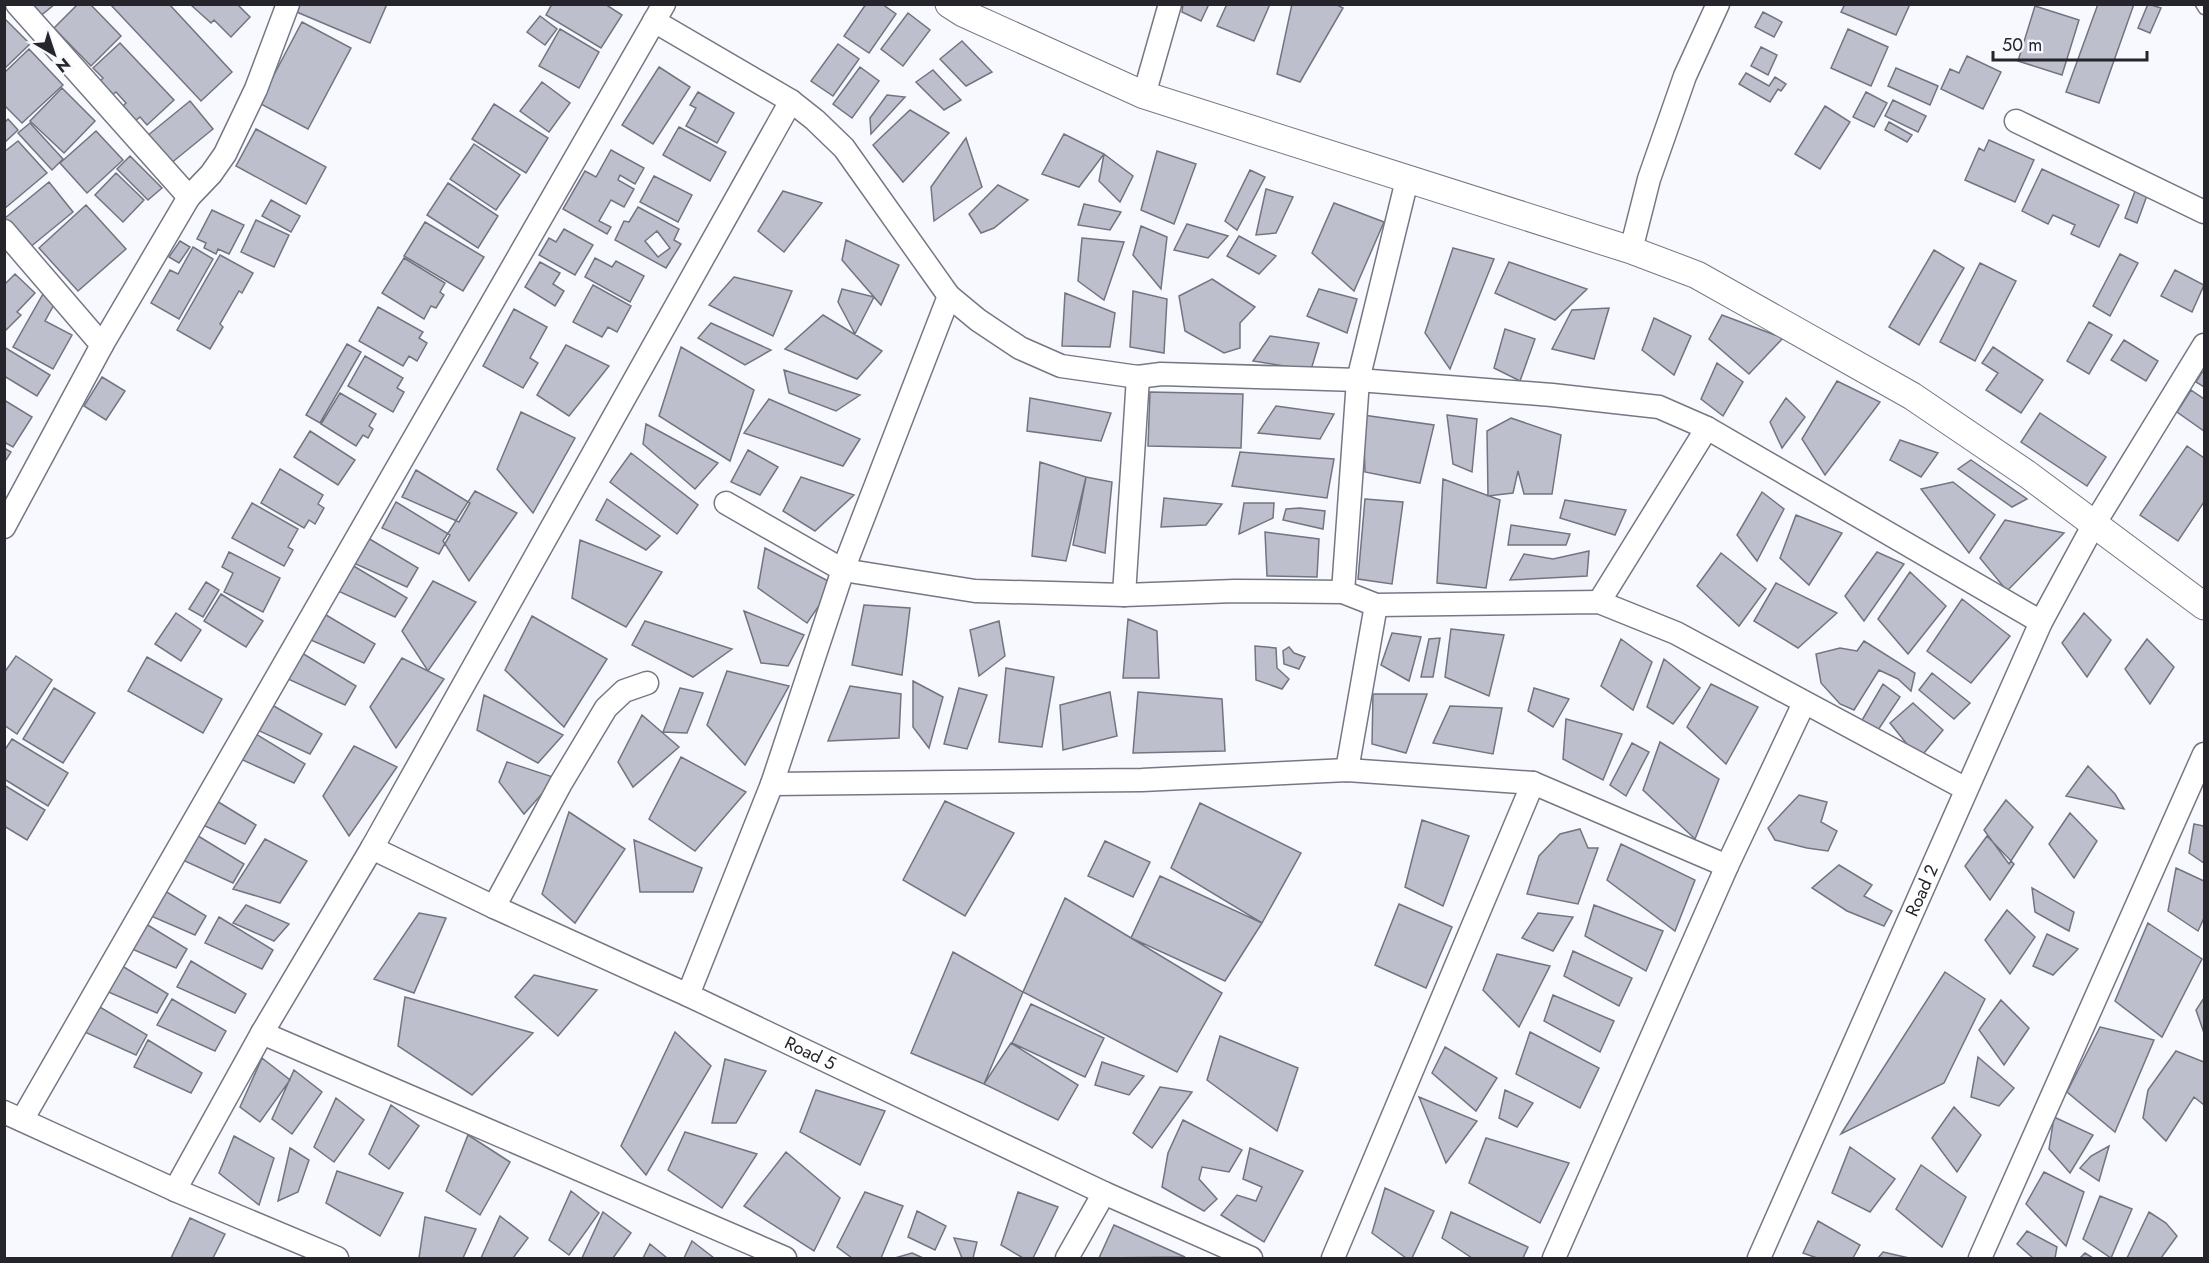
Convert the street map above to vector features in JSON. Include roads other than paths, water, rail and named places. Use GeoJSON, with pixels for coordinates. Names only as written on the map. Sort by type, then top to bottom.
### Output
{"type":"FeatureCollection","features":[{"type":"Feature","properties":{"kind":"street"},"geometry":{"type":"LineString","coordinates":[[17,4],[189,197]]}},
{"type":"Feature","properties":{"kind":"street"},"geometry":{"type":"LineString","coordinates":[[4,527],[102,345],[189,197],[211,174],[225,154],[256,89],[288,4]]}},
{"type":"Feature","properties":{"kind":"street"},"geometry":{"type":"LineString","coordinates":[[949,4],[963,13],[1144,95],[1631,250],[1697,276],[1912,396],[2018,468],[2093,526],[2205,606]]}},
{"type":"Feature","properties":{"kind":"street"},"geometry":{"type":"LineString","coordinates":[[1144,95],[1170,4]]}},
{"type":"Feature","properties":{"kind":"street"},"geometry":{"type":"LineString","coordinates":[[1631,250],[1649,179],[1685,76],[1718,4]]}},
{"type":"Feature","properties":{"kind":"street"},"geometry":{"type":"LineString","coordinates":[[329,1257],[13,1116],[659,13],[791,101],[844,148],[949,296],[978,320],[1030,353],[1061,366],[1138,376],[1161,374],[1358,380],[1552,395],[1659,407],[1707,428],[2041,622]]}},
{"type":"Feature","properties":{"kind":"street"},"geometry":{"type":"LineString","coordinates":[[176,1190],[262,1033],[372,848],[791,101]]}},
{"type":"Feature","properties":{"kind":"street"},"geometry":{"type":"LineString","coordinates":[[2016,121],[2205,212]]}},
{"type":"Feature","properties":{"kind":"street"},"geometry":{"type":"LineString","coordinates":[[1343,592],[1358,380],[1407,180]]}},
{"type":"Feature","properties":{"kind":"street"},"geometry":{"type":"LineString","coordinates":[[4,231],[102,345]]}},
{"type":"Feature","properties":{"kind":"street"},"geometry":{"type":"LineString","coordinates":[[688,995],[772,784],[843,570],[949,296]]}},
{"type":"Feature","properties":{"kind":"street","name":"Road 2"},"geometry":{"type":"LineString","coordinates":[[1759,1258],[2041,622],[2093,526],[2205,345]]}},
{"type":"Feature","properties":{"kind":"street"},"geometry":{"type":"LineString","coordinates":[[1125,595],[1138,376]]}},
{"type":"Feature","properties":{"kind":"street"},"geometry":{"type":"LineString","coordinates":[[1599,602],[1707,428]]}},
{"type":"Feature","properties":{"kind":"street"},"geometry":{"type":"LineString","coordinates":[[726,502],[843,570],[975,591],[1125,595],[1235,591],[1343,592],[1376,605],[1599,602],[1676,633],[1966,789]]}},
{"type":"Feature","properties":{"kind":"street"},"geometry":{"type":"LineString","coordinates":[[1347,770],[1376,605]]}},
{"type":"Feature","properties":{"kind":"street"},"geometry":{"type":"LineString","coordinates":[[494,907],[561,783],[606,708],[624,692],[647,683]]}},
{"type":"Feature","properties":{"kind":"street"},"geometry":{"type":"LineString","coordinates":[[1554,1258],[1727,866],[1804,703]]}},
{"type":"Feature","properties":{"kind":"street"},"geometry":{"type":"LineString","coordinates":[[1980,1258],[2205,754]]}},
{"type":"Feature","properties":{"kind":"street"},"geometry":{"type":"LineString","coordinates":[[772,784],[1130,780],[1347,770],[1533,783],[1727,866]]}},
{"type":"Feature","properties":{"kind":"street"},"geometry":{"type":"LineString","coordinates":[[1333,1258],[1533,783]]}},
{"type":"Feature","properties":{"kind":"street","name":"Road 5"},"geometry":{"type":"LineString","coordinates":[[372,848],[1104,1193],[1251,1258]]}},
{"type":"Feature","properties":{"kind":"street"},"geometry":{"type":"LineString","coordinates":[[262,1033],[785,1258]]}},
{"type":"Feature","properties":{"kind":"street"},"geometry":{"type":"LineString","coordinates":[[1067,1258],[1104,1193]]}},
{"type":"Feature","properties":{"kind":"lane"},"geometry":{"type":"LineString","coordinates":[[2201,4],[2205,9]]}}]}
